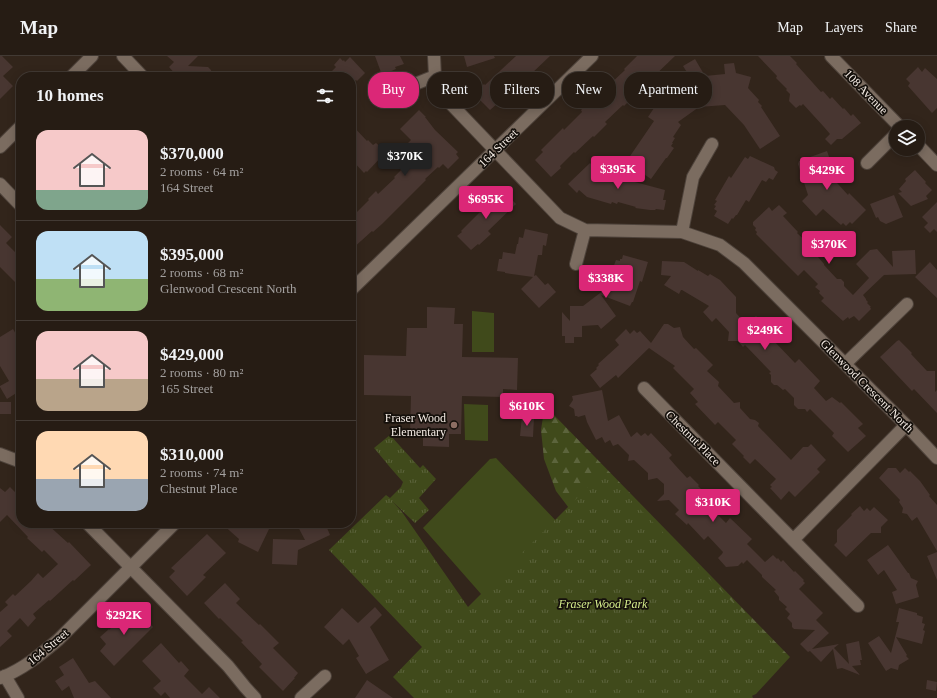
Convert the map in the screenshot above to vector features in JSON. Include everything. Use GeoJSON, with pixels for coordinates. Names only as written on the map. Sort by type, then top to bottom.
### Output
{"type":"FeatureCollection","features":[{"type":"Feature","properties":{"kind":"street"},"geometry":{"type":"LineString","coordinates":[[76,72],[92,56]]}},
{"type":"Feature","properties":{"kind":"street"},"geometry":{"type":"LineString","coordinates":[[123,56],[138,72]]}},
{"type":"Feature","properties":{"kind":"street","name":"Glenwood Crescent North"},"geometry":{"type":"LineString","coordinates":[[434,56],[435,72]]}},
{"type":"Feature","properties":{"kind":"street","name":"164 Street"},"geometry":{"type":"LineString","coordinates":[[356,285],[592,56]]}},
{"type":"Feature","properties":{"kind":"street","name":"108 Avenue"},"geometry":{"type":"LineString","coordinates":[[831,56],[893,120]]}},
{"type":"Feature","properties":{"kind":"street","name":"Glenwood Crescent North"},"geometry":{"type":"LineString","coordinates":[[454,108],[560,218],[585,230],[682,232],[720,245],[744,263],[937,458]]}},
{"type":"Feature","properties":{"kind":"street"},"geometry":{"type":"LineString","coordinates":[[0,147],[16,131]]}},
{"type":"Feature","properties":{"kind":"street"},"geometry":{"type":"LineString","coordinates":[[867,162],[889,141]]}},
{"type":"Feature","properties":{"kind":"street"},"geometry":{"type":"LineString","coordinates":[[682,232],[694,177],[712,144]]}},
{"type":"Feature","properties":{"kind":"street"},"geometry":{"type":"LineString","coordinates":[[925,152],[937,165]]}},
{"type":"Feature","properties":{"kind":"street"},"geometry":{"type":"LineString","coordinates":[[0,184],[16,201]]}},
{"type":"Feature","properties":{"kind":"street"},"geometry":{"type":"LineString","coordinates":[[576,264],[585,230]]}},
{"type":"Feature","properties":{"kind":"street"},"geometry":{"type":"LineString","coordinates":[[845,364],[907,304]]}},
{"type":"Feature","properties":{"kind":"street","name":"Chestnut Place"},"geometry":{"type":"LineString","coordinates":[[644,388],[858,606]]}},
{"type":"Feature","properties":{"kind":"street"},"geometry":{"type":"LineString","coordinates":[[793,540],[906,425]]}},
{"type":"Feature","properties":{"kind":"street"},"geometry":{"type":"LineString","coordinates":[[0,454],[16,460]]}},
{"type":"Feature","properties":{"kind":"street"},"geometry":{"type":"LineString","coordinates":[[92,528],[228,666],[246,693],[255,698]]}},
{"type":"Feature","properties":{"kind":"street","name":"164 Street"},"geometry":{"type":"LineString","coordinates":[[3,677],[27,665],[53,645],[170,528]]}},
{"type":"Feature","properties":{"kind":"street"},"geometry":{"type":"LineString","coordinates":[[301,698],[325,676]]}},
{"type":"Feature","properties":{"kind":"street"},"geometry":{"type":"LineString","coordinates":[[3,677],[18,698]]}},
{"type":"Feature","properties":{"kind":"green space"},"geometry":{"type":"Polygon","coordinates":[[[472,311],[494,313],[494,352],[472,352],[472,311]]]}},
{"type":"Feature","properties":{"kind":"green space"},"geometry":{"type":"Polygon","coordinates":[[[464,404],[488,405],[488,441],[465,440],[464,404]]]}},
{"type":"Feature","properties":{"kind":"green space"},"geometry":{"type":"Polygon","coordinates":[[[553,414],[790,657],[756,694],[747,698],[575,516],[556,491],[544,459],[541,430],[543,417],[553,414]]]}},
{"type":"Feature","properties":{"kind":"green space","name":"Fraser Wood Park"},"geometry":{"type":"Polygon","coordinates":[[[390,435],[420,468],[423,465],[436,479],[419,498],[429,510],[415,523],[392,501],[402,512],[468,607],[603,472],[784,654],[750,691],[753,698],[414,698],[393,677],[422,647],[329,550],[352,528],[356,528],[356,524],[386,495],[390,498],[401,487],[403,482],[374,448],[390,435]]]}},
{"type":"Feature","properties":{"kind":"green space"},"geometry":{"type":"Polygon","coordinates":[[[496,458],[625,593],[547,669],[423,528],[490,459],[496,458]]]}},
{"type":"Feature","properties":{"kind":"building"},"geometry":{"type":"Polygon","coordinates":[[[0,56],[2,56],[13,67],[3,76],[13,86],[0,99],[0,56]]]}},
{"type":"Feature","properties":{"kind":"building"},"geometry":{"type":"Polygon","coordinates":[[[167,56],[198,56],[188,66],[208,67],[211,72],[174,72],[169,67],[174,62],[167,56]]]}},
{"type":"Feature","properties":{"kind":"building"},"geometry":{"type":"Polygon","coordinates":[[[375,56],[400,56],[404,64],[395,67],[396,69],[389,72],[381,72],[375,56]]]}},
{"type":"Feature","properties":{"kind":"building"},"geometry":{"type":"Polygon","coordinates":[[[464,56],[494,56],[495,58],[467,67],[464,56]]]}},
{"type":"Feature","properties":{"kind":"building"},"geometry":{"type":"Polygon","coordinates":[[[516,56],[550,56],[533,72],[499,72],[516,56]]]}},
{"type":"Feature","properties":{"kind":"building"},"geometry":{"type":"Polygon","coordinates":[[[637,56],[675,56],[658,72],[624,72],[624,106],[623,105],[605,122],[607,124],[594,137],[593,136],[575,153],[574,152],[560,166],[561,168],[551,177],[535,160],[543,152],[541,150],[563,128],[564,130],[582,112],[581,110],[583,108],[616,108],[616,78],[625,70],[624,69],[637,56]]]}},
{"type":"Feature","properties":{"kind":"building"},"geometry":{"type":"Polygon","coordinates":[[[758,56],[790,56],[821,92],[823,91],[830,99],[832,97],[843,109],[844,108],[851,116],[853,114],[861,123],[842,139],[837,139],[831,145],[825,139],[830,134],[803,104],[796,108],[789,101],[790,94],[786,90],[787,89],[758,56]]]}},
{"type":"Feature","properties":{"kind":"building"},"geometry":{"type":"Polygon","coordinates":[[[350,57],[365,73],[357,81],[356,72],[331,72],[336,67],[334,65],[340,58],[345,62],[350,57]]]}},
{"type":"Feature","properties":{"kind":"building"},"geometry":{"type":"Polygon","coordinates":[[[695,59],[703,72],[687,72],[683,66],[695,59]]]}},
{"type":"Feature","properties":{"kind":"building"},"geometry":{"type":"Polygon","coordinates":[[[734,63],[736,73],[751,77],[748,88],[759,100],[758,102],[780,136],[760,149],[744,125],[725,105],[712,106],[712,75],[725,74],[724,64],[734,63]]]}},
{"type":"Feature","properties":{"kind":"building"},"geometry":{"type":"Polygon","coordinates":[[[918,67],[922,72],[925,68],[937,79],[937,108],[932,113],[908,86],[910,83],[906,79],[918,67]]]}},
{"type":"Feature","properties":{"kind":"building"},"geometry":{"type":"Polygon","coordinates":[[[490,80],[490,108],[492,108],[490,110],[482,102],[482,86],[484,84],[485,85],[490,80]]]}},
{"type":"Feature","properties":{"kind":"building"},"geometry":{"type":"Polygon","coordinates":[[[654,108],[698,108],[678,122],[681,125],[673,137],[675,138],[671,146],[674,148],[651,179],[626,162],[654,121],[648,117],[654,108]]]}},
{"type":"Feature","properties":{"kind":"building"},"geometry":{"type":"Polygon","coordinates":[[[419,110],[435,130],[458,152],[456,154],[459,158],[448,169],[443,164],[439,168],[438,167],[382,224],[356,245],[356,213],[376,191],[378,194],[395,178],[394,177],[401,170],[399,168],[416,152],[408,143],[411,140],[400,129],[419,110]]]}},
{"type":"Feature","properties":{"kind":"building"},"geometry":{"type":"Polygon","coordinates":[[[356,129],[367,141],[368,140],[373,145],[376,143],[386,152],[367,172],[366,171],[364,173],[356,164],[356,129]]]}},
{"type":"Feature","properties":{"kind":"building"},"geometry":{"type":"Polygon","coordinates":[[[827,151],[834,171],[828,173],[848,195],[849,193],[866,210],[852,224],[850,222],[846,226],[843,223],[841,225],[823,209],[816,216],[802,201],[808,195],[798,164],[799,161],[827,151]]]}},
{"type":"Feature","properties":{"kind":"building"},"geometry":{"type":"Polygon","coordinates":[[[750,156],[774,167],[778,172],[773,180],[769,178],[766,182],[762,180],[749,202],[746,200],[737,215],[733,219],[732,218],[728,224],[714,216],[717,211],[714,209],[716,206],[714,205],[717,201],[715,200],[729,176],[731,178],[745,157],[748,159],[750,156]]]}},
{"type":"Feature","properties":{"kind":"building"},"geometry":{"type":"Polygon","coordinates":[[[590,163],[597,171],[598,170],[601,173],[665,190],[663,200],[666,200],[664,210],[635,208],[636,207],[618,202],[617,204],[612,202],[611,204],[587,197],[579,190],[577,193],[568,184],[590,163]]]}},
{"type":"Feature","properties":{"kind":"building"},"geometry":{"type":"Polygon","coordinates":[[[915,170],[932,190],[926,196],[928,199],[911,206],[898,193],[902,192],[899,189],[906,181],[905,179],[915,170]]]}},
{"type":"Feature","properties":{"kind":"building"},"geometry":{"type":"Polygon","coordinates":[[[503,190],[516,204],[488,231],[491,234],[471,250],[457,236],[480,212],[478,210],[503,190]]]}},
{"type":"Feature","properties":{"kind":"building"},"geometry":{"type":"Polygon","coordinates":[[[894,195],[903,217],[886,224],[880,221],[878,217],[876,218],[870,204],[894,195]]]}},
{"type":"Feature","properties":{"kind":"building"},"geometry":{"type":"Polygon","coordinates":[[[937,202],[937,232],[934,229],[930,233],[924,227],[928,223],[922,217],[937,202]]]}},
{"type":"Feature","properties":{"kind":"building"},"geometry":{"type":"Polygon","coordinates":[[[779,205],[787,213],[783,216],[798,232],[797,233],[820,255],[818,257],[824,265],[837,279],[841,279],[844,282],[844,286],[853,295],[869,278],[856,264],[870,250],[877,249],[893,267],[892,251],[915,250],[916,274],[884,275],[863,295],[871,309],[859,321],[854,316],[849,319],[848,317],[843,321],[821,301],[824,298],[819,293],[820,291],[815,287],[818,284],[804,270],[798,276],[756,234],[756,228],[753,225],[753,222],[769,207],[772,211],[779,205]]]}},
{"type":"Feature","properties":{"kind":"building"},"geometry":{"type":"Polygon","coordinates":[[[0,225],[12,237],[6,243],[16,253],[16,283],[0,267],[0,225]]]}},
{"type":"Feature","properties":{"kind":"building"},"geometry":{"type":"Polygon","coordinates":[[[525,229],[548,234],[546,246],[543,245],[542,255],[538,255],[534,276],[536,275],[545,285],[548,283],[556,292],[539,308],[521,289],[533,277],[497,271],[499,259],[502,259],[503,252],[515,254],[519,237],[523,238],[525,229]]]}},
{"type":"Feature","properties":{"kind":"building"},"geometry":{"type":"Polygon","coordinates":[[[623,255],[648,262],[642,282],[640,281],[633,302],[630,306],[601,295],[616,316],[601,329],[598,325],[582,326],[582,337],[574,337],[574,343],[565,343],[565,336],[562,336],[562,312],[570,321],[570,306],[583,306],[608,287],[616,260],[620,261],[623,255]]]}},
{"type":"Feature","properties":{"kind":"building"},"geometry":{"type":"Polygon","coordinates":[[[662,261],[684,262],[708,276],[710,274],[720,280],[736,297],[736,313],[744,322],[745,321],[748,324],[756,316],[777,338],[774,341],[795,363],[799,359],[820,381],[814,388],[826,401],[832,397],[840,403],[841,402],[863,424],[858,428],[866,436],[848,452],[832,436],[834,433],[810,409],[807,412],[805,409],[798,409],[794,405],[794,398],[785,389],[783,390],[771,382],[771,375],[769,373],[771,372],[745,345],[743,347],[738,341],[728,341],[729,332],[716,318],[712,322],[703,312],[709,306],[682,290],[679,294],[664,285],[671,276],[661,275],[662,261]]]}},
{"type":"Feature","properties":{"kind":"building"},"geometry":{"type":"Polygon","coordinates":[[[930,262],[937,270],[937,298],[915,277],[930,262]]]}},
{"type":"Feature","properties":{"kind":"building"},"geometry":{"type":"Polygon","coordinates":[[[427,307],[455,308],[454,324],[463,324],[462,357],[518,358],[517,390],[503,389],[503,397],[462,396],[461,434],[449,434],[449,447],[423,446],[423,434],[410,434],[411,396],[364,395],[364,355],[406,356],[407,328],[427,328],[427,307]]]}},
{"type":"Feature","properties":{"kind":"building"},"geometry":{"type":"Polygon","coordinates":[[[664,324],[668,324],[674,328],[680,327],[683,337],[694,349],[696,348],[713,365],[707,371],[719,382],[718,386],[734,403],[740,402],[740,408],[750,419],[759,423],[758,426],[791,460],[803,447],[808,447],[811,444],[826,460],[817,469],[820,472],[795,497],[789,491],[781,500],[770,488],[772,487],[770,485],[776,479],[755,459],[750,464],[743,457],[744,456],[732,444],[736,440],[718,422],[715,425],[695,404],[698,402],[690,393],[694,389],[673,368],[675,366],[649,348],[618,378],[616,375],[600,388],[590,375],[597,369],[598,364],[619,345],[615,340],[626,329],[630,334],[634,330],[637,333],[640,331],[651,343],[664,324]]]}},
{"type":"Feature","properties":{"kind":"building"},"geometry":{"type":"Polygon","coordinates":[[[13,329],[16,334],[16,393],[7,399],[0,387],[9,381],[0,366],[0,337],[13,329]]]}},
{"type":"Feature","properties":{"kind":"building"},"geometry":{"type":"Polygon","coordinates":[[[899,340],[927,371],[935,371],[937,413],[914,389],[912,391],[880,357],[899,340]]]}},
{"type":"Feature","properties":{"kind":"building"},"geometry":{"type":"Polygon","coordinates":[[[602,390],[608,421],[619,415],[631,437],[637,432],[641,436],[645,433],[648,436],[651,433],[672,455],[669,458],[675,465],[687,478],[690,476],[713,501],[709,506],[726,523],[730,518],[752,539],[747,544],[765,562],[773,555],[781,562],[783,560],[804,580],[803,581],[805,583],[799,589],[823,613],[816,620],[829,633],[812,649],[839,644],[834,648],[849,664],[846,644],[859,641],[862,660],[860,660],[861,665],[852,666],[860,675],[842,668],[837,669],[833,649],[821,662],[810,651],[808,652],[800,644],[815,630],[794,629],[792,627],[792,623],[787,618],[790,614],[785,609],[787,607],[779,600],[779,597],[774,591],[776,590],[747,560],[738,566],[726,567],[718,558],[723,552],[708,536],[704,540],[688,523],[687,525],[675,514],[679,510],[669,500],[657,501],[664,494],[664,484],[657,478],[648,480],[648,473],[634,460],[628,461],[629,455],[618,444],[613,446],[610,440],[605,443],[602,437],[596,440],[585,415],[578,417],[575,416],[574,409],[569,406],[573,400],[572,396],[602,390]]]}},
{"type":"Feature","properties":{"kind":"building"},"geometry":{"type":"Polygon","coordinates":[[[0,402],[11,402],[11,414],[0,414],[0,402]]]}},
{"type":"Feature","properties":{"kind":"building"},"geometry":{"type":"Polygon","coordinates":[[[522,416],[534,417],[533,437],[520,436],[522,416]]]}},
{"type":"Feature","properties":{"kind":"building"},"geometry":{"type":"Polygon","coordinates":[[[888,468],[896,468],[900,473],[905,468],[909,472],[910,471],[920,481],[930,495],[929,496],[937,505],[937,551],[917,517],[912,521],[907,514],[902,513],[903,508],[899,502],[900,500],[879,478],[888,468]]]}},
{"type":"Feature","properties":{"kind":"building"},"geometry":{"type":"Polygon","coordinates":[[[10,487],[16,493],[16,524],[7,515],[0,522],[0,488],[5,492],[10,487]]]}},
{"type":"Feature","properties":{"kind":"building"},"geometry":{"type":"Polygon","coordinates":[[[860,506],[864,511],[867,508],[870,511],[874,507],[888,520],[881,527],[881,533],[871,533],[846,557],[834,545],[837,542],[837,530],[860,506]]]}},
{"type":"Feature","properties":{"kind":"building"},"geometry":{"type":"Polygon","coordinates":[[[19,528],[52,528],[68,543],[69,542],[91,565],[74,581],[73,580],[33,614],[36,618],[28,627],[20,618],[7,631],[12,636],[0,647],[0,612],[8,605],[5,602],[13,594],[15,596],[38,573],[43,578],[58,564],[44,550],[42,552],[27,538],[28,537],[19,528]]]}},
{"type":"Feature","properties":{"kind":"building"},"geometry":{"type":"Polygon","coordinates":[[[227,528],[269,528],[258,552],[238,542],[239,539],[227,528]]]}},
{"type":"Feature","properties":{"kind":"building"},"geometry":{"type":"Polygon","coordinates":[[[299,528],[327,528],[330,535],[298,550],[297,565],[272,564],[273,539],[305,540],[299,528]]]}},
{"type":"Feature","properties":{"kind":"building"},"geometry":{"type":"Polygon","coordinates":[[[207,534],[226,553],[203,575],[206,577],[187,596],[169,577],[175,571],[171,568],[207,534]]]}},
{"type":"Feature","properties":{"kind":"building"},"geometry":{"type":"Polygon","coordinates":[[[888,545],[909,573],[911,578],[918,581],[916,585],[919,597],[896,604],[892,592],[897,590],[884,570],[878,575],[867,560],[888,545]]]}},
{"type":"Feature","properties":{"kind":"building"},"geometry":{"type":"Polygon","coordinates":[[[937,552],[937,580],[927,556],[937,552]]]}},
{"type":"Feature","properties":{"kind":"building"},"geometry":{"type":"Polygon","coordinates":[[[225,583],[240,599],[236,603],[279,643],[273,648],[298,673],[283,691],[259,667],[262,664],[241,642],[243,641],[204,603],[225,583]]]}},
{"type":"Feature","properties":{"kind":"building"},"geometry":{"type":"Polygon","coordinates":[[[132,606],[153,627],[114,666],[100,651],[106,644],[100,637],[109,630],[132,606]]]}},
{"type":"Feature","properties":{"kind":"building"},"geometry":{"type":"Polygon","coordinates":[[[375,607],[382,615],[370,627],[389,660],[366,674],[356,658],[359,656],[349,639],[343,645],[324,627],[342,608],[358,623],[375,607]]]}},
{"type":"Feature","properties":{"kind":"building"},"geometry":{"type":"Polygon","coordinates":[[[899,608],[917,613],[917,615],[923,617],[922,623],[925,624],[923,630],[925,631],[922,644],[896,637],[909,659],[899,665],[898,670],[891,668],[886,671],[868,643],[879,636],[891,653],[899,622],[896,622],[899,608]]]}},
{"type":"Feature","properties":{"kind":"building"},"geometry":{"type":"Polygon","coordinates":[[[161,643],[179,663],[181,661],[189,670],[184,676],[202,694],[209,687],[220,698],[170,698],[165,692],[161,696],[153,688],[161,681],[142,661],[161,643]]]}},
{"type":"Feature","properties":{"kind":"building"},"geometry":{"type":"Polygon","coordinates":[[[73,658],[89,683],[95,681],[111,698],[74,698],[69,686],[62,691],[55,681],[64,675],[59,667],[73,658]]]}},
{"type":"Feature","properties":{"kind":"building"},"geometry":{"type":"Polygon","coordinates":[[[367,680],[393,698],[355,698],[367,680]]]}},
{"type":"Feature","properties":{"kind":"building"},"geometry":{"type":"Polygon","coordinates":[[[927,680],[937,682],[936,691],[926,689],[927,680]]]}},
{"type":"Feature","properties":{"kind":"place","name":"Fraser Wood Elementary"},"geometry":{"type":"Point","coordinates":[454,425]}}]}
